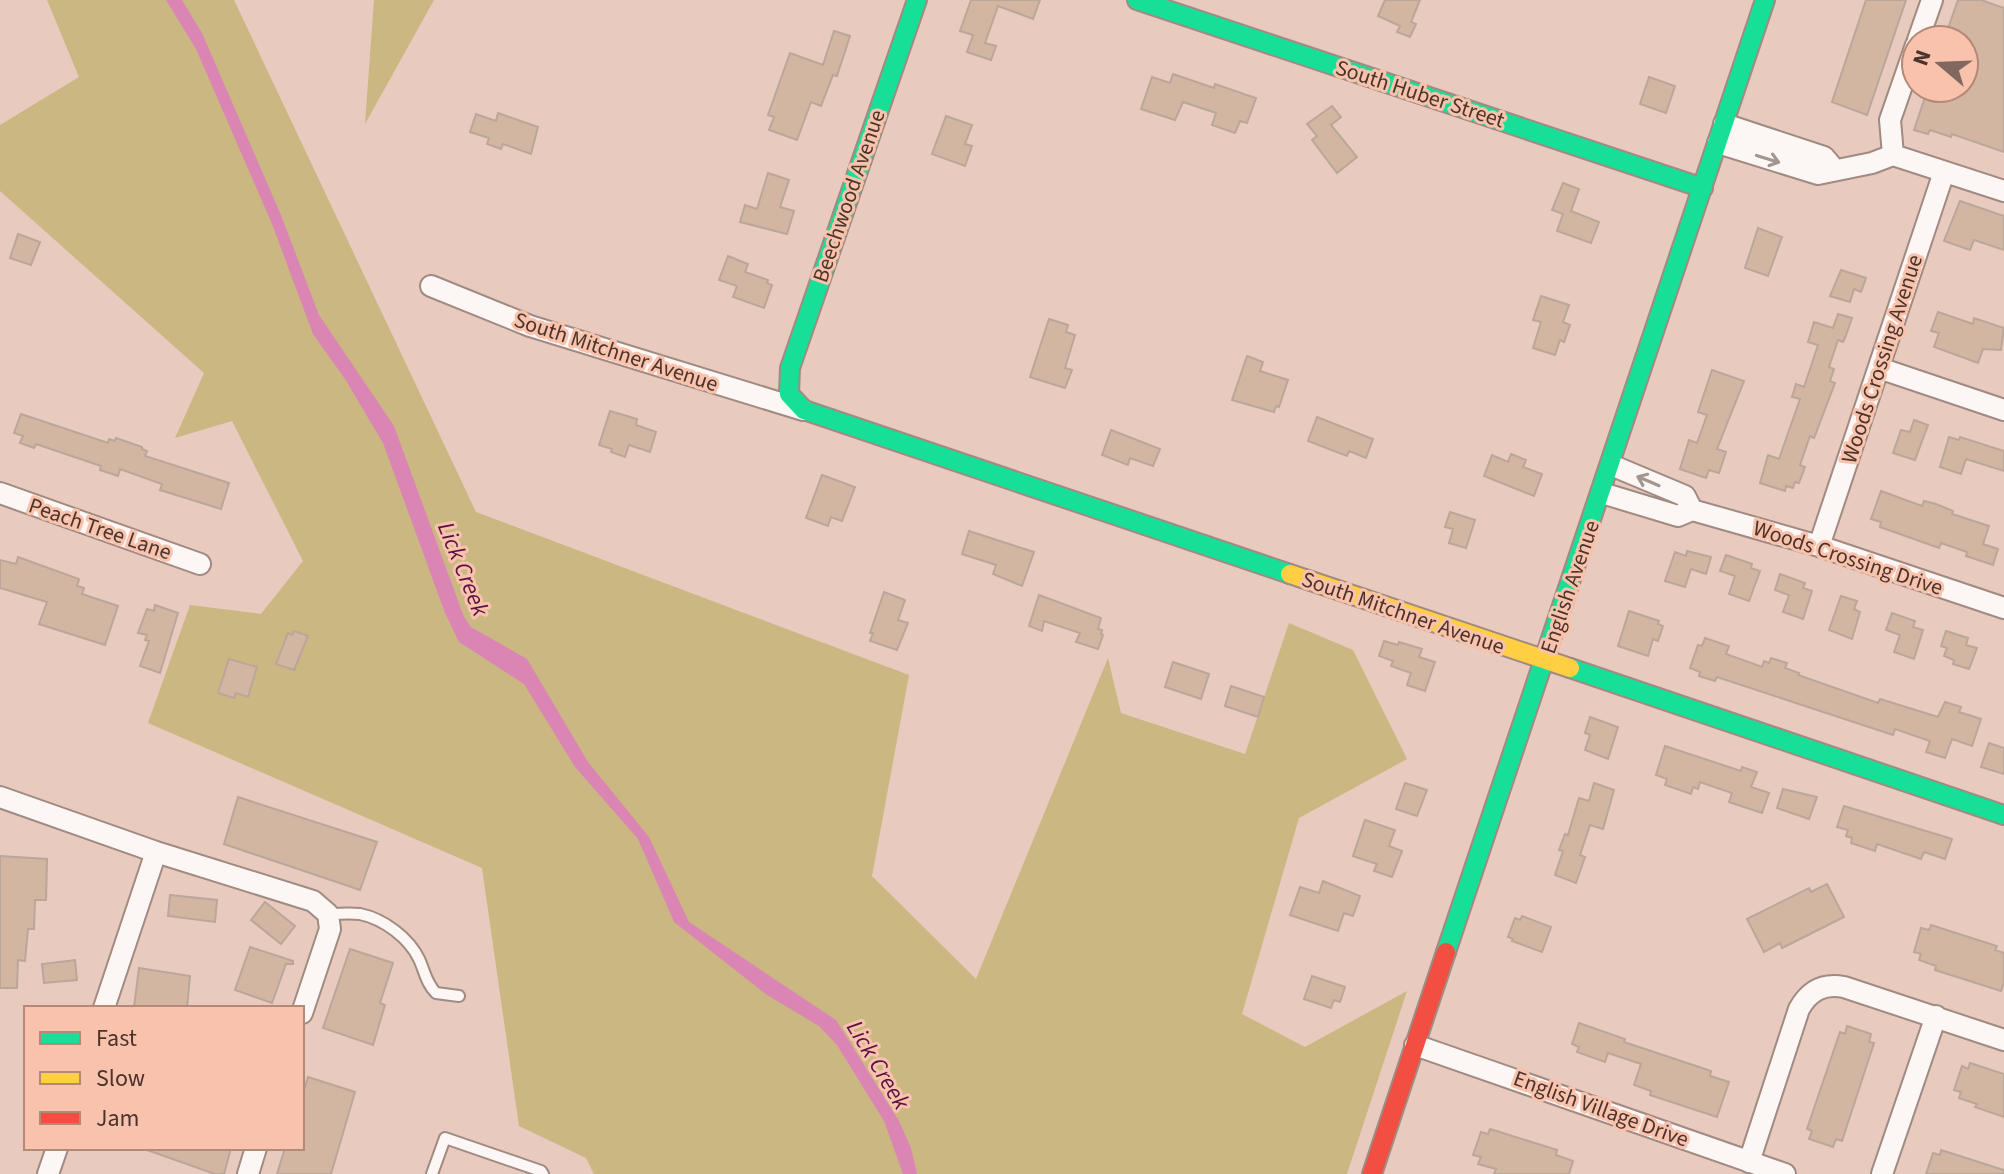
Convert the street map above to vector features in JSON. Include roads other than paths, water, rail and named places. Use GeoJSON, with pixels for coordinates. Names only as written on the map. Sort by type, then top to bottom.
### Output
{"type":"FeatureCollection","features":[{"type":"Feature","properties":{"kind":"street","name":"Beechwood Avenue"},"geometry":{"type":"LineString","coordinates":[[789,394],[790,368],[917,0]]}},
{"type":"Feature","properties":{"kind":"street","name":"South Huber Street"},"geometry":{"type":"LineString","coordinates":[[1137,0],[1703,188]]}},
{"type":"Feature","properties":{"kind":"street","name":"English Avenue"},"geometry":{"type":"LineString","coordinates":[[1372,1174],[1765,0]]}},
{"type":"Feature","properties":{"kind":"street"},"geometry":{"type":"LineString","coordinates":[[1923,24],[1932,0]]}},
{"type":"Feature","properties":{"kind":"street"},"geometry":{"type":"LineString","coordinates":[[1893,155],[1890,120],[1900,91]]}},
{"type":"Feature","properties":{"kind":"street"},"geometry":{"type":"LineString","coordinates":[[1721,133],[1818,174],[1872,163],[1893,155],[2004,191]]}},
{"type":"Feature","properties":{"kind":"street","name":"Woods Crossing Avenue"},"geometry":{"type":"LineString","coordinates":[[1819,546],[1944,172]]}},
{"type":"Feature","properties":{"kind":"street","name":"South Mitchner Avenue"},"geometry":{"type":"LineString","coordinates":[[431,286],[530,326],[804,410],[2004,815]]}},
{"type":"Feature","properties":{"kind":"street"},"geometry":{"type":"LineString","coordinates":[[1879,368],[2004,410]]}},
{"type":"Feature","properties":{"kind":"street","name":"South Mitchner Avenue"},"geometry":{"type":"LineString","coordinates":[[789,394],[804,410]]}},
{"type":"Feature","properties":{"kind":"street","name":"Woods Crossing Drive"},"geometry":{"type":"LineString","coordinates":[[1611,465],[1685,496],[1692,510]]}},
{"type":"Feature","properties":{"kind":"street","name":"Peach Tree Lane"},"geometry":{"type":"LineString","coordinates":[[0,493],[200,564]]}},
{"type":"Feature","properties":{"kind":"street","name":"Woods Crossing Drive"},"geometry":{"type":"LineString","coordinates":[[1602,493],[1678,516],[1692,510],[1819,546],[2004,608]]}},
{"type":"Feature","properties":{"kind":"street"},"geometry":{"type":"LineString","coordinates":[[0,797],[156,852],[313,901],[328,914],[330,929],[304,1007]]}},
{"type":"Feature","properties":{"kind":"street"},"geometry":{"type":"LineString","coordinates":[[105,1006],[156,852]]}},
{"type":"Feature","properties":{"kind":"street"},"geometry":{"type":"LineString","coordinates":[[1749,1162],[1799,1009],[1813,991],[1840,987],[2004,1040]]}},
{"type":"Feature","properties":{"kind":"street"},"geometry":{"type":"LineString","coordinates":[[1882,1174],[1936,1016]]}},
{"type":"Feature","properties":{"kind":"street","name":"English Village Drive"},"geometry":{"type":"LineString","coordinates":[[1415,1045],[1785,1174]]}},
{"type":"Feature","properties":{"kind":"street"},"geometry":{"type":"LineString","coordinates":[[48,1174],[56,1150]]}},
{"type":"Feature","properties":{"kind":"street"},"geometry":{"type":"LineString","coordinates":[[248,1174],[255,1150]]}},
{"type":"Feature","properties":{"kind":"lane"},"geometry":{"type":"LineString","coordinates":[[328,914],[361,914],[388,926],[405,938],[418,958],[429,986],[436,993],[459,996]]}},
{"type":"Feature","properties":{"kind":"lane"},"geometry":{"type":"LineString","coordinates":[[432,1174],[445,1138],[543,1174]]}},
{"type":"Feature","properties":{"kind":"water label","name":"Lick Creek"},"geometry":{"type":"Point","coordinates":[463,569]}},
{"type":"Feature","properties":{"kind":"water label","name":"Lick Creek"},"geometry":{"type":"Point","coordinates":[878,1065]}}]}
